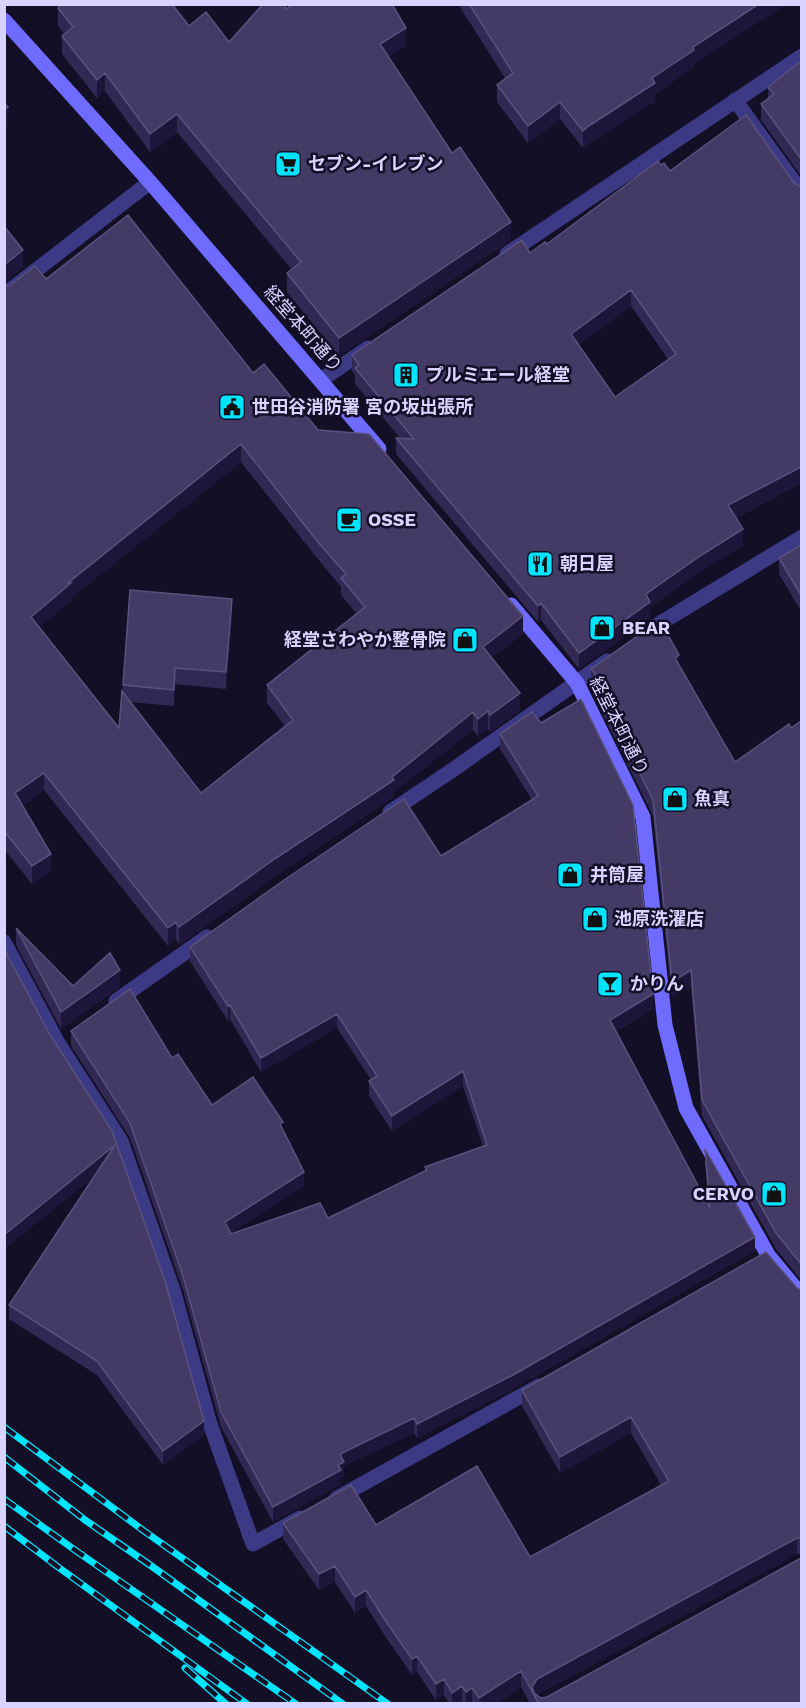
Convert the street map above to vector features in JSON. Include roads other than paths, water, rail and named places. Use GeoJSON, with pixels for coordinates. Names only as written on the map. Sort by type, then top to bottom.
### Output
{"type":"FeatureCollection","features":[{"type":"Feature","properties":{"kind":"main road","name":"経堂本町通り"},"geometry":{"type":"LineString","coordinates":[[4,20],[150,182],[386,457]]}},
{"type":"Feature","properties":{"kind":"main road","name":"経堂本町通り"},"geometry":{"type":"LineString","coordinates":[[500,592],[577,683],[643,817],[665,1025],[686,1108],[764,1258],[801,1296]]}},
{"type":"Feature","properties":{"kind":"street"},"geometry":{"type":"LineString","coordinates":[[498,260],[801,56]]}},
{"type":"Feature","properties":{"kind":"street"},"geometry":{"type":"LineString","coordinates":[[735,100],[801,193]]}},
{"type":"Feature","properties":{"kind":"street"},"geometry":{"type":"LineString","coordinates":[[4,295],[150,182]]}},
{"type":"Feature","properties":{"kind":"street"},"geometry":{"type":"LineString","coordinates":[[321,380],[380,340]]}},
{"type":"Feature","properties":{"kind":"street"},"geometry":{"type":"LineString","coordinates":[[377,820],[454,770],[658,624],[801,537]]}},
{"type":"Feature","properties":{"kind":"street"},"geometry":{"type":"LineString","coordinates":[[106,1008],[223,926]]}},
{"type":"Feature","properties":{"kind":"street"},"geometry":{"type":"LineString","coordinates":[[4,942],[121,1141],[174,1293],[210,1421],[253,1544],[548,1381]]}},
{"type":"Feature","properties":{"kind":"railway"},"geometry":{"type":"LineString","coordinates":[[4,1427],[144,1531],[388,1704]]}},
{"type":"Feature","properties":{"kind":"railway"},"geometry":{"type":"LineString","coordinates":[[4,1457],[85,1520],[343,1704]]}},
{"type":"Feature","properties":{"kind":"railway"},"geometry":{"type":"LineString","coordinates":[[4,1499],[296,1704]]}},
{"type":"Feature","properties":{"kind":"railway"},"geometry":{"type":"LineString","coordinates":[[4,1526],[247,1704]]}},
{"type":"Feature","properties":{"kind":"railway"},"geometry":{"type":"LineString","coordinates":[[185,1668],[226,1704]]}},
{"type":"Feature","properties":{"kind":"place","name":"セブン-イレブン"},"geometry":{"type":"Point","coordinates":[288,164]}},
{"type":"Feature","properties":{"kind":"place","name":"プルミエール経堂"},"geometry":{"type":"Point","coordinates":[406,375]}},
{"type":"Feature","properties":{"kind":"place","name":"世田谷消防署 宮の坂出張所"},"geometry":{"type":"Point","coordinates":[232,407]}},
{"type":"Feature","properties":{"kind":"place","name":"OSSE"},"geometry":{"type":"Point","coordinates":[349,520]}},
{"type":"Feature","properties":{"kind":"place","name":"朝日屋"},"geometry":{"type":"Point","coordinates":[540,564]}},
{"type":"Feature","properties":{"kind":"place","name":"BEAR"},"geometry":{"type":"Point","coordinates":[602,628]}},
{"type":"Feature","properties":{"kind":"place","name":"経堂さわやか整骨院"},"geometry":{"type":"Point","coordinates":[465,640]}},
{"type":"Feature","properties":{"kind":"place","name":"魚真"},"geometry":{"type":"Point","coordinates":[675,799]}},
{"type":"Feature","properties":{"kind":"place","name":"井筒屋"},"geometry":{"type":"Point","coordinates":[570,875]}},
{"type":"Feature","properties":{"kind":"place","name":"池原洗濯店"},"geometry":{"type":"Point","coordinates":[595,919]}},
{"type":"Feature","properties":{"kind":"place","name":"かりん"},"geometry":{"type":"Point","coordinates":[610,984]}},
{"type":"Feature","properties":{"kind":"place","name":"CERVO"},"geometry":{"type":"Point","coordinates":[774,1194]}}]}
